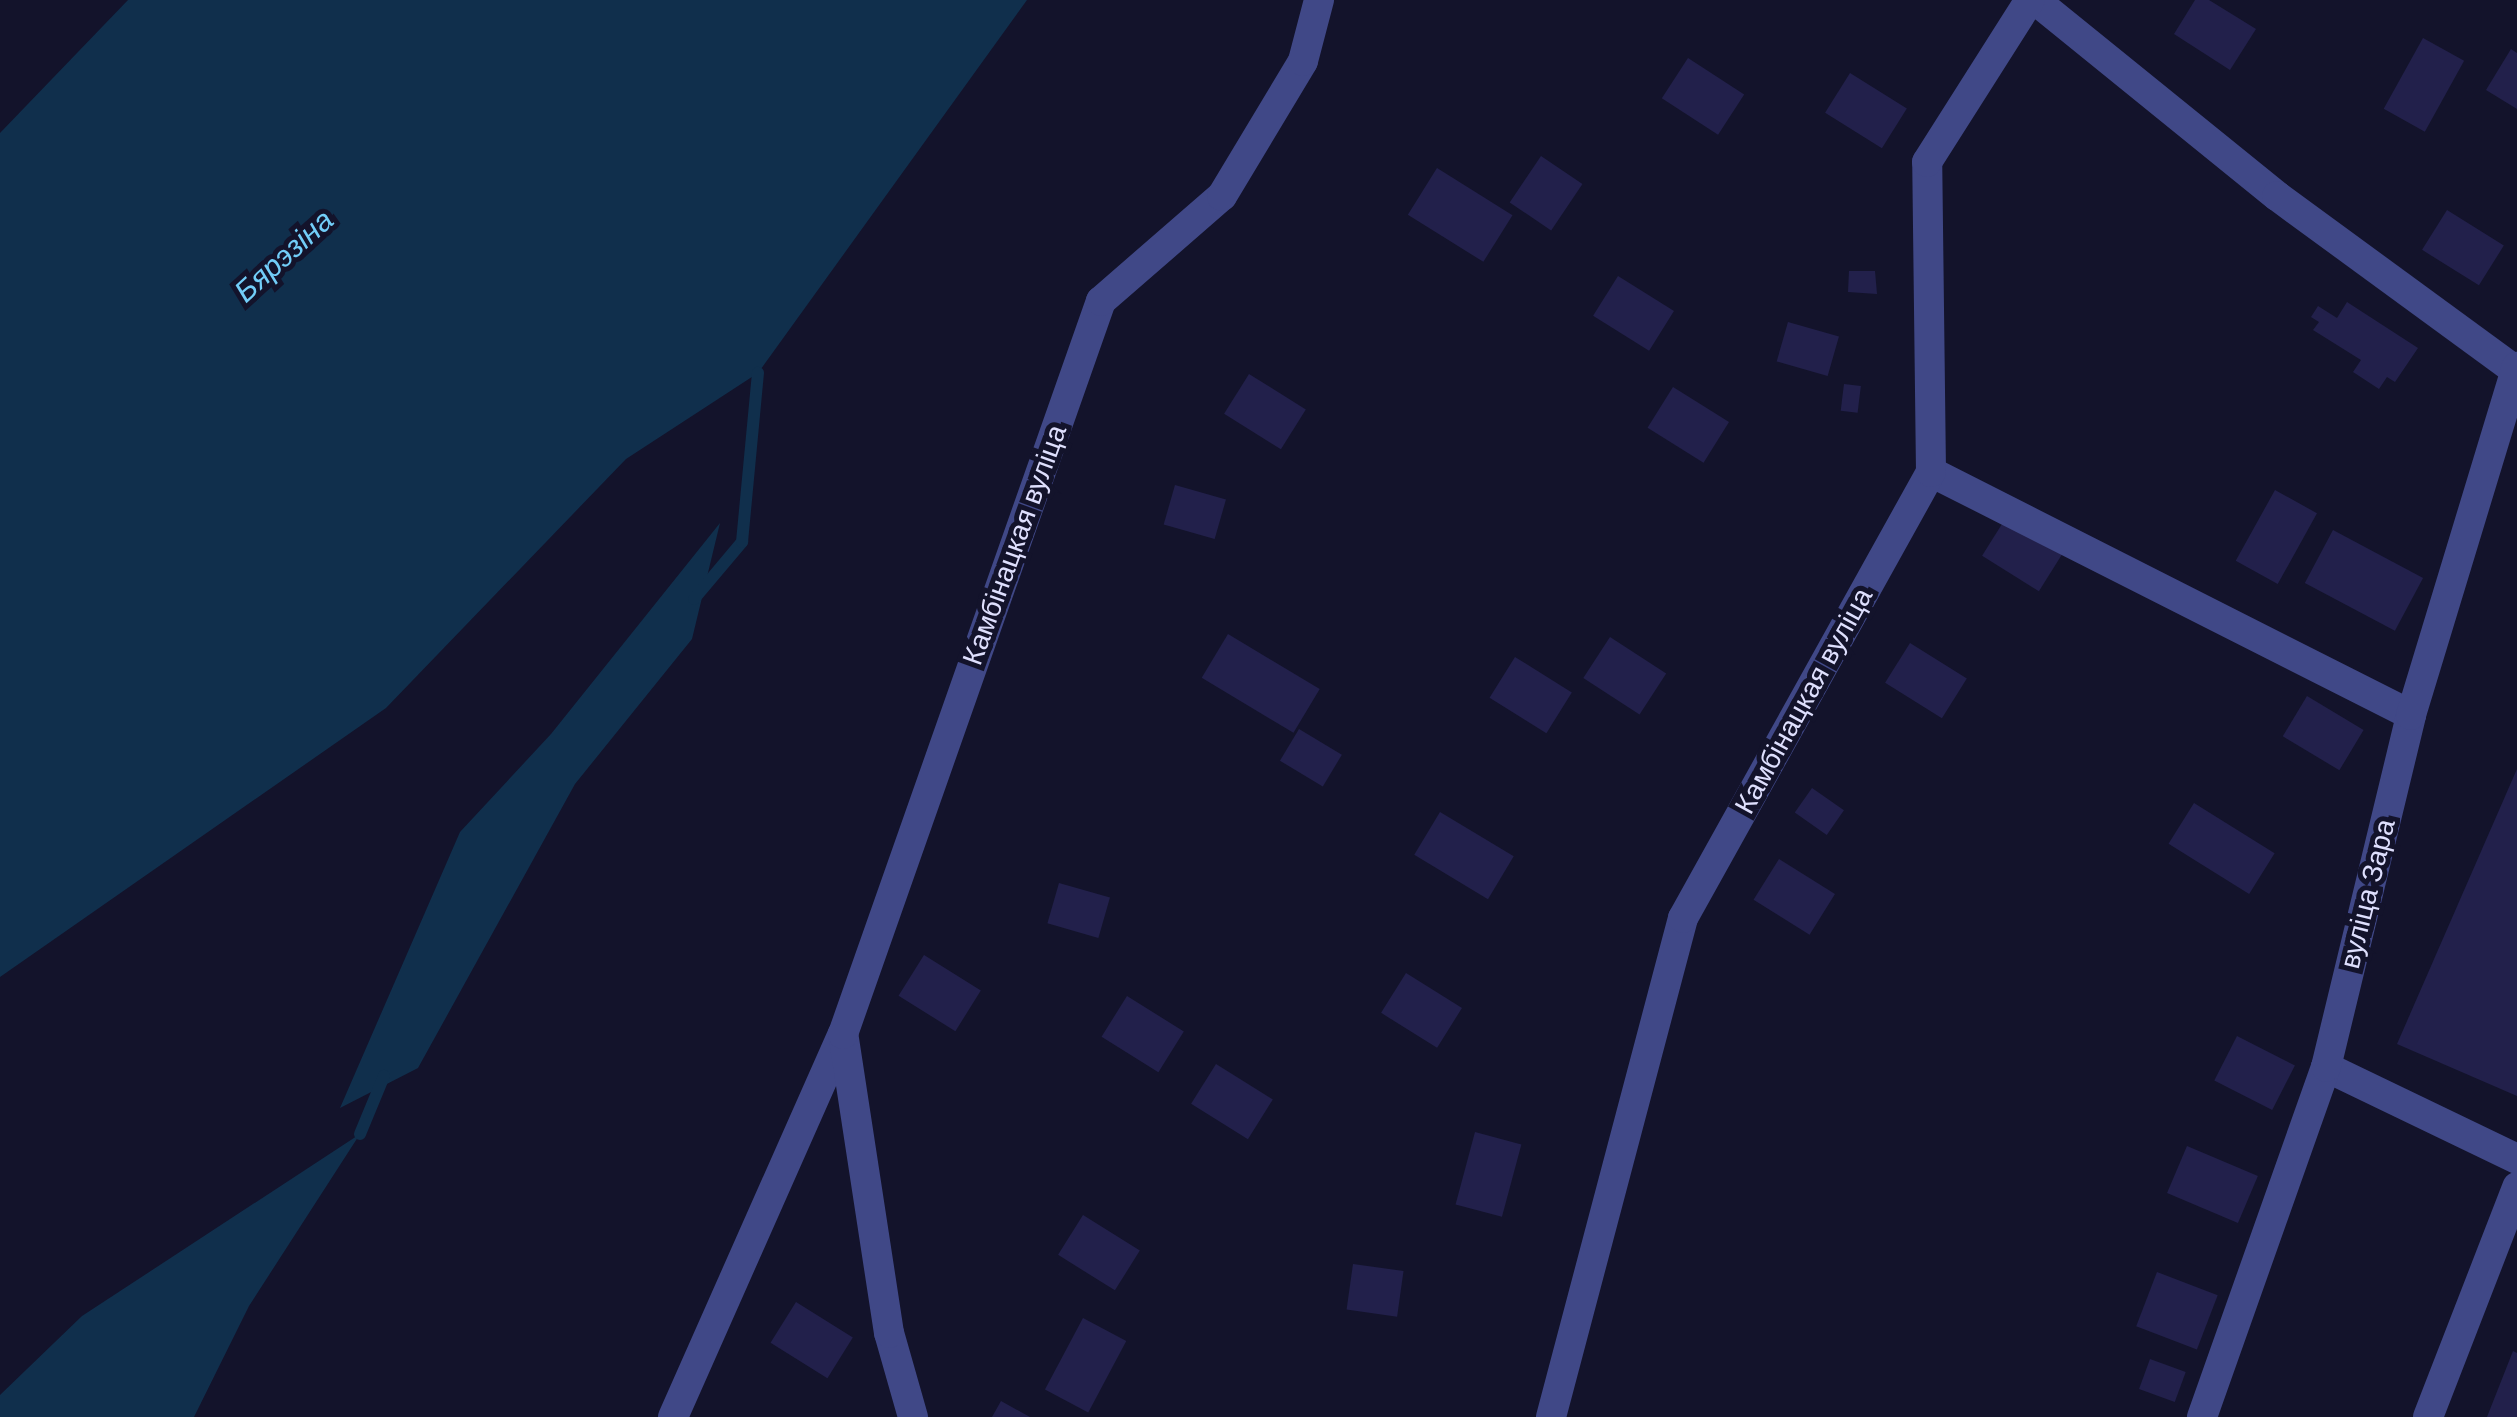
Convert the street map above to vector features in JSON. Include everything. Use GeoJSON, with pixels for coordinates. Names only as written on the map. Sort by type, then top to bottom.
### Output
{"type":"FeatureCollection","features":[{"type":"Feature","properties":{"kind":"street","name":"Камбінацкая вуліца"},"geometry":{"type":"LineString","coordinates":[[673,1417],[844,1034],[1101,301],[1222,196],[1303,61],[1319,0]]}},
{"type":"Feature","properties":{"kind":"street","name":"Камбінацкая вуліца"},"geometry":{"type":"LineString","coordinates":[[1552,1417],[1684,918],[1931,472],[1927,162],[2032,0],[2277,196],[2516,368]]}},
{"type":"Feature","properties":{"kind":"street","name":"вуліца Зара"},"geometry":{"type":"LineString","coordinates":[[2202,1417],[2326,1067],[2411,715],[2516,368]]}},
{"type":"Feature","properties":{"kind":"street"},"geometry":{"type":"LineString","coordinates":[[1931,472],[2411,715]]}},
{"type":"Feature","properties":{"kind":"street","name":"Камбінацкая вуліца"},"geometry":{"type":"LineString","coordinates":[[844,1034],[889,1334],[913,1417]]}},
{"type":"Feature","properties":{"kind":"street"},"geometry":{"type":"LineString","coordinates":[[2326,1067],[2517,1159]]}},
{"type":"Feature","properties":{"kind":"street"},"geometry":{"type":"LineString","coordinates":[[2428,1417],[2517,1188]]}},
{"type":"Feature","properties":{"kind":"water","name":"Бярэзіна"},"geometry":{"type":"Polygon","coordinates":[[[128,0],[1027,0],[758,373],[626,459],[386,708],[0,977],[0,133],[128,0]]]}},
{"type":"Feature","properties":{"kind":"water"},"geometry":{"type":"Polygon","coordinates":[[[720,523],[692,639],[575,784],[418,1068],[340,1108],[460,832],[551,734],[720,523]]]}},
{"type":"Feature","properties":{"kind":"water"},"geometry":{"type":"Polygon","coordinates":[[[360,1134],[249,1306],[194,1417],[0,1417],[0,1395],[82,1316],[360,1134]]]}},
{"type":"Feature","properties":{"kind":"building"},"geometry":{"type":"Polygon","coordinates":[[[2195,0],[2209,0],[2256,29],[2230,70],[2174,34],[2195,0]]]}},
{"type":"Feature","properties":{"kind":"building"},"geometry":{"type":"Polygon","coordinates":[[[2423,38],[2464,61],[2425,132],[2384,109],[2423,38]]]}},
{"type":"Feature","properties":{"kind":"building"},"geometry":{"type":"Polygon","coordinates":[[[2511,49],[2517,53],[2517,109],[2486,90],[2511,49]]]}},
{"type":"Feature","properties":{"kind":"building"},"geometry":{"type":"Polygon","coordinates":[[[1688,58],[1744,94],[1718,135],[1662,98],[1688,58]]]}},
{"type":"Feature","properties":{"kind":"building"},"geometry":{"type":"Polygon","coordinates":[[[1850,73],[1907,109],[1882,148],[1825,113],[1850,73]]]}},
{"type":"Feature","properties":{"kind":"building"},"geometry":{"type":"Polygon","coordinates":[[[1541,156],[1582,184],[1551,230],[1510,202],[1541,156]]]}},
{"type":"Feature","properties":{"kind":"building"},"geometry":{"type":"Polygon","coordinates":[[[1437,168],[1512,215],[1483,262],[1408,215],[1437,168]]]}},
{"type":"Feature","properties":{"kind":"building"},"geometry":{"type":"Polygon","coordinates":[[[2447,210],[2504,246],[2479,285],[2422,250],[2447,210]]]}},
{"type":"Feature","properties":{"kind":"building"},"geometry":{"type":"Polygon","coordinates":[[[1849,271],[1875,271],[1877,294],[1848,292],[1849,271]]]}},
{"type":"Feature","properties":{"kind":"building"},"geometry":{"type":"Polygon","coordinates":[[[1618,276],[1674,311],[1649,351],[1593,316],[1618,276]]]}},
{"type":"Feature","properties":{"kind":"building"},"geometry":{"type":"Polygon","coordinates":[[[2347,302],[2418,348],[2395,382],[2387,377],[2379,389],[2353,372],[2361,360],[2313,330],[2319,322],[2311,317],[2318,306],[2337,318],[2347,302]]]}},
{"type":"Feature","properties":{"kind":"building"},"geometry":{"type":"Polygon","coordinates":[[[1788,322],[1839,337],[1828,376],[1777,361],[1788,322]]]}},
{"type":"Feature","properties":{"kind":"building"},"geometry":{"type":"Polygon","coordinates":[[[1249,374],[1306,410],[1281,449],[1224,414],[1249,374]]]}},
{"type":"Feature","properties":{"kind":"building"},"geometry":{"type":"Polygon","coordinates":[[[1844,384],[1861,386],[1858,413],[1841,411],[1844,384]]]}},
{"type":"Feature","properties":{"kind":"building"},"geometry":{"type":"Polygon","coordinates":[[[1673,387],[1729,422],[1704,463],[1648,428],[1673,387]]]}},
{"type":"Feature","properties":{"kind":"building"},"geometry":{"type":"Polygon","coordinates":[[[1175,485],[1226,500],[1215,539],[1164,524],[1175,485]]]}},
{"type":"Feature","properties":{"kind":"building"},"geometry":{"type":"Polygon","coordinates":[[[2275,490],[2317,513],[2278,584],[2236,561],[2275,490]]]}},
{"type":"Feature","properties":{"kind":"building"},"geometry":{"type":"Polygon","coordinates":[[[2007,516],[2064,552],[2039,591],[1982,556],[2007,516]]]}},
{"type":"Feature","properties":{"kind":"building"},"geometry":{"type":"Polygon","coordinates":[[[2333,530],[2423,578],[2395,631],[2305,583],[2333,530]]]}},
{"type":"Feature","properties":{"kind":"building"},"geometry":{"type":"Polygon","coordinates":[[[1228,634],[1320,689],[1293,733],[1202,678],[1228,634]]]}},
{"type":"Feature","properties":{"kind":"building"},"geometry":{"type":"Polygon","coordinates":[[[1610,637],[1666,673],[1640,715],[1583,678],[1610,637]]]}},
{"type":"Feature","properties":{"kind":"building"},"geometry":{"type":"Polygon","coordinates":[[[1910,643],[1967,679],[1942,718],[1885,683],[1910,643]]]}},
{"type":"Feature","properties":{"kind":"building"},"geometry":{"type":"Polygon","coordinates":[[[1515,657],[1572,693],[1546,733],[1490,698],[1515,657]]]}},
{"type":"Feature","properties":{"kind":"building"},"geometry":{"type":"Polygon","coordinates":[[[2307,696],[2364,730],[2339,770],[2283,736],[2307,696]]]}},
{"type":"Feature","properties":{"kind":"building"},"geometry":{"type":"Polygon","coordinates":[[[1299,729],[1342,755],[1323,786],[1280,761],[1299,729]]]}},
{"type":"Feature","properties":{"kind":"building"},"geometry":{"type":"Polygon","coordinates":[[[2517,769],[2517,1096],[2397,1044],[2517,769]]]}},
{"type":"Feature","properties":{"kind":"building"},"geometry":{"type":"Polygon","coordinates":[[[1812,788],[1844,810],[1827,835],[1795,813],[1812,788]]]}},
{"type":"Feature","properties":{"kind":"building"},"geometry":{"type":"Polygon","coordinates":[[[2194,803],[2275,853],[2249,894],[2169,844],[2194,803]]]}},
{"type":"Feature","properties":{"kind":"building"},"geometry":{"type":"Polygon","coordinates":[[[1440,812],[1514,856],[1488,899],[1414,855],[1440,812]]]}},
{"type":"Feature","properties":{"kind":"building"},"geometry":{"type":"Polygon","coordinates":[[[1779,859],[1835,894],[1810,935],[1754,900],[1779,859]]]}},
{"type":"Feature","properties":{"kind":"building"},"geometry":{"type":"Polygon","coordinates":[[[1059,883],[1110,898],[1098,938],[1047,923],[1059,883]]]}},
{"type":"Feature","properties":{"kind":"building"},"geometry":{"type":"Polygon","coordinates":[[[924,955],[981,991],[955,1031],[899,996],[924,955]]]}},
{"type":"Feature","properties":{"kind":"building"},"geometry":{"type":"Polygon","coordinates":[[[1406,973],[1462,1008],[1437,1048],[1381,1013],[1406,973]]]}},
{"type":"Feature","properties":{"kind":"building"},"geometry":{"type":"Polygon","coordinates":[[[1127,996],[1184,1032],[1158,1072],[1102,1037],[1127,996]]]}},
{"type":"Feature","properties":{"kind":"building"},"geometry":{"type":"Polygon","coordinates":[[[2237,1036],[2295,1066],[2272,1110],[2214,1081],[2237,1036]]]}},
{"type":"Feature","properties":{"kind":"building"},"geometry":{"type":"Polygon","coordinates":[[[1216,1064],[1273,1100],[1248,1139],[1191,1104],[1216,1064]]]}},
{"type":"Feature","properties":{"kind":"building"},"geometry":{"type":"Polygon","coordinates":[[[1475,1132],[1521,1144],[1502,1217],[1456,1204],[1475,1132]]]}},
{"type":"Feature","properties":{"kind":"building"},"geometry":{"type":"Polygon","coordinates":[[[2187,1146],[2258,1176],[2238,1223],[2167,1193],[2187,1146]]]}},
{"type":"Feature","properties":{"kind":"building"},"geometry":{"type":"Polygon","coordinates":[[[1083,1215],[1140,1251],[1115,1290],[1058,1255],[1083,1215]]]}},
{"type":"Feature","properties":{"kind":"building"},"geometry":{"type":"Polygon","coordinates":[[[1353,1264],[1404,1271],[1397,1317],[1347,1310],[1353,1264]]]}},
{"type":"Feature","properties":{"kind":"building"},"geometry":{"type":"Polygon","coordinates":[[[2157,1272],[2218,1295],[2197,1349],[2136,1326],[2157,1272]]]}},
{"type":"Feature","properties":{"kind":"building"},"geometry":{"type":"Polygon","coordinates":[[[796,1302],[853,1338],[827,1378],[771,1343],[796,1302]]]}},
{"type":"Feature","properties":{"kind":"building"},"geometry":{"type":"Polygon","coordinates":[[[1083,1318],[1126,1341],[1088,1413],[1045,1390],[1083,1318]]]}},
{"type":"Feature","properties":{"kind":"building"},"geometry":{"type":"Polygon","coordinates":[[[2513,1351],[2517,1353],[2517,1417],[2487,1417],[2513,1351]]]}},
{"type":"Feature","properties":{"kind":"building"},"geometry":{"type":"Polygon","coordinates":[[[2150,1359],[2186,1372],[2175,1402],[2139,1389],[2150,1359]]]}},
{"type":"Feature","properties":{"kind":"building"},"geometry":{"type":"Polygon","coordinates":[[[1001,1401],[1030,1417],[992,1417],[1001,1401]]]}},
{"type":"Feature","properties":{"kind":"waterway"},"geometry":{"type":"LineString","coordinates":[[694,599],[742,542],[758,373]]}},
{"type":"Feature","properties":{"kind":"waterway"},"geometry":{"type":"LineString","coordinates":[[360,1134],[384,1076]]}}]}
